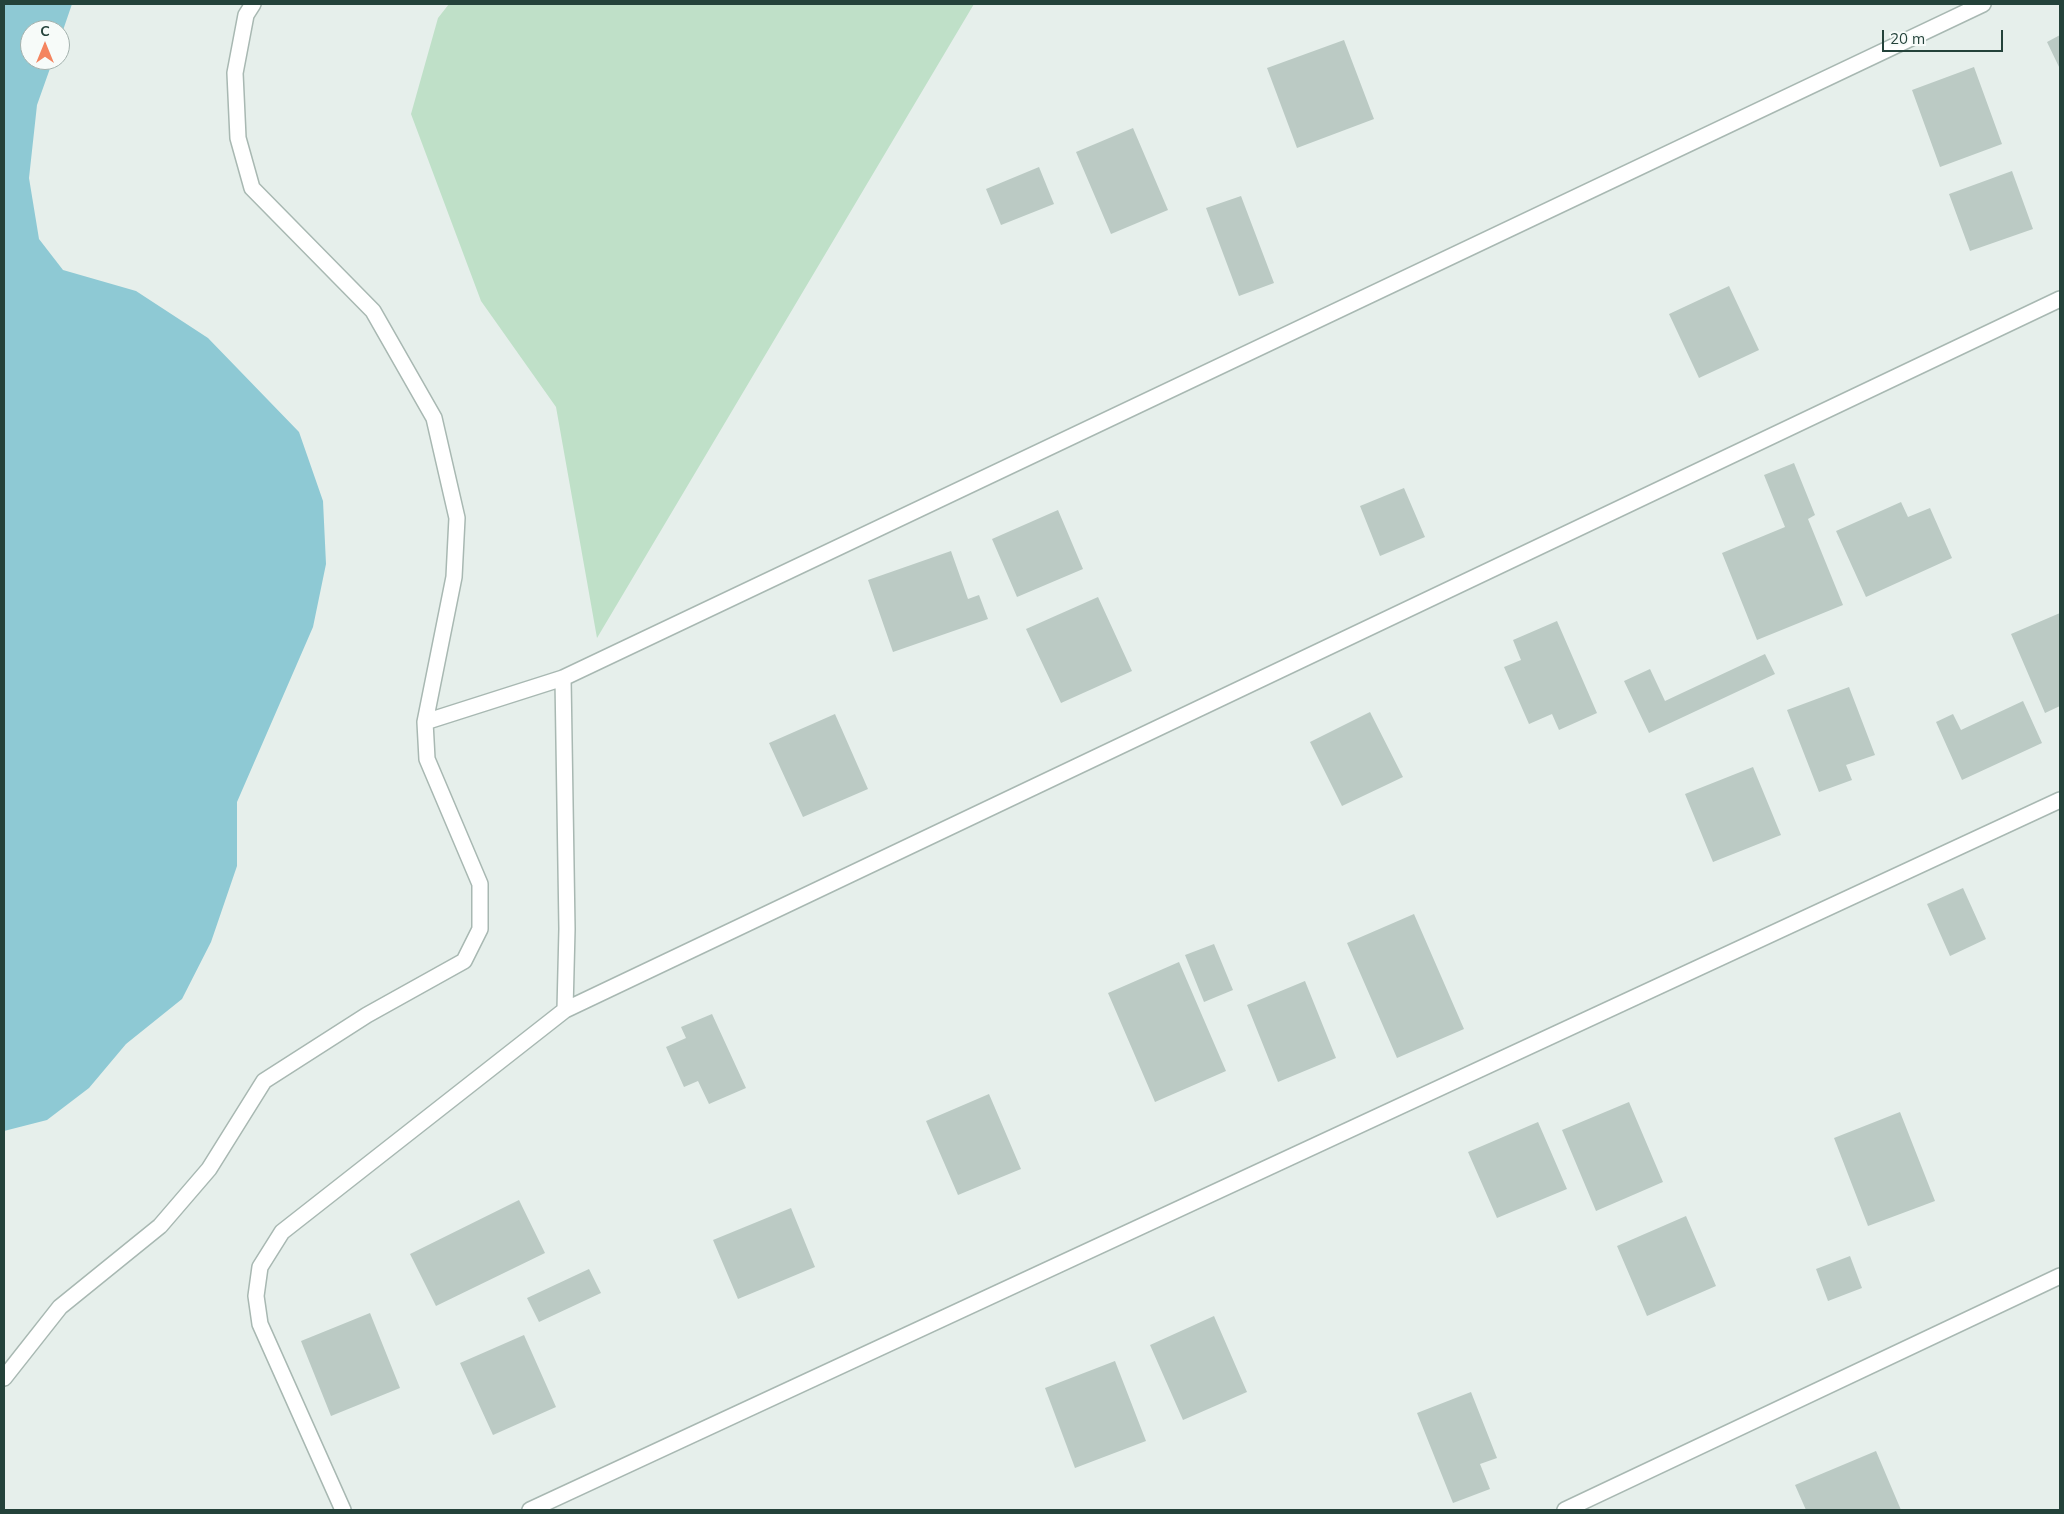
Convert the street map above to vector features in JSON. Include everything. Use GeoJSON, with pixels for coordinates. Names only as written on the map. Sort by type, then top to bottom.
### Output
{"type":"FeatureCollection","features":[{"type":"Feature","properties":{"kind":"street"},"geometry":{"type":"LineString","coordinates":[[4,1378],[60,1307],[166,1218],[209,1169],[264,1081],[366,1015],[464,961],[480,929],[480,884],[427,759],[425,722],[454,577],[457,518],[434,418],[373,311],[252,188],[238,138],[235,72],[246,15],[253,4]]}},
{"type":"Feature","properties":{"kind":"street"},"geometry":{"type":"LineString","coordinates":[[425,722],[563,678],[1983,4]]}},
{"type":"Feature","properties":{"kind":"street"},"geometry":{"type":"LineString","coordinates":[[343,1510],[260,1324],[256,1296],[260,1267],[282,1232],[565,1010],[2060,300]]}},
{"type":"Feature","properties":{"kind":"street"},"geometry":{"type":"LineString","coordinates":[[563,678],[567,929],[565,1010]]}},
{"type":"Feature","properties":{"kind":"street"},"geometry":{"type":"LineString","coordinates":[[530,1510],[2060,800]]}},
{"type":"Feature","properties":{"kind":"street"},"geometry":{"type":"LineString","coordinates":[[1565,1510],[2060,1276]]}},
{"type":"Feature","properties":{"kind":"green space"},"geometry":{"type":"Polygon","coordinates":[[[449,4],[974,4],[597,638],[556,407],[481,301],[411,114],[438,18],[449,4]]]}},
{"type":"Feature","properties":{"kind":"water"},"geometry":{"type":"Polygon","coordinates":[[[4,4],[72,4],[67,20],[20,20],[20,70],[49,70],[37,105],[29,178],[39,239],[63,270],[136,291],[208,338],[299,432],[323,501],[326,564],[313,627],[237,802],[237,866],[211,942],[182,999],[126,1044],[89,1088],[47,1120],[4,1131],[4,4]]]}},
{"type":"Feature","properties":{"kind":"building"},"geometry":{"type":"Polygon","coordinates":[[[2060,35],[2060,69],[2047,42],[2060,35]]]}},
{"type":"Feature","properties":{"kind":"building"},"geometry":{"type":"Polygon","coordinates":[[[1344,40],[1374,119],[1297,148],[1267,68],[1344,40]]]}},
{"type":"Feature","properties":{"kind":"building"},"geometry":{"type":"Polygon","coordinates":[[[1974,67],[2002,144],[1940,167],[1912,90],[1974,67]]]}},
{"type":"Feature","properties":{"kind":"building"},"geometry":{"type":"Polygon","coordinates":[[[1133,128],[1168,210],[1111,234],[1076,152],[1133,128]]]}},
{"type":"Feature","properties":{"kind":"building"},"geometry":{"type":"Polygon","coordinates":[[[1039,167],[1054,204],[1001,225],[986,189],[1039,167]]]}},
{"type":"Feature","properties":{"kind":"building"},"geometry":{"type":"Polygon","coordinates":[[[2012,171],[2033,229],[1970,251],[1949,194],[2012,171]]]}},
{"type":"Feature","properties":{"kind":"building"},"geometry":{"type":"Polygon","coordinates":[[[1241,196],[1274,283],[1239,296],[1206,208],[1241,196]]]}},
{"type":"Feature","properties":{"kind":"building"},"geometry":{"type":"Polygon","coordinates":[[[1729,286],[1759,350],[1699,378],[1669,314],[1729,286]]]}},
{"type":"Feature","properties":{"kind":"building"},"geometry":{"type":"Polygon","coordinates":[[[1794,463],[1815,515],[1808,519],[1843,605],[1757,640],[1722,553],[1785,527],[1764,475],[1794,463]]]}},
{"type":"Feature","properties":{"kind":"building"},"geometry":{"type":"Polygon","coordinates":[[[1404,488],[1425,537],[1380,556],[1360,506],[1404,488]]]}},
{"type":"Feature","properties":{"kind":"building"},"geometry":{"type":"Polygon","coordinates":[[[1901,502],[1908,517],[1930,508],[1952,558],[1866,597],[1836,531],[1901,502]]]}},
{"type":"Feature","properties":{"kind":"building"},"geometry":{"type":"Polygon","coordinates":[[[1058,510],[1083,569],[1017,597],[992,539],[1058,510]]]}},
{"type":"Feature","properties":{"kind":"building"},"geometry":{"type":"Polygon","coordinates":[[[951,551],[968,599],[979,595],[988,619],[893,652],[868,580],[951,551]]]}},
{"type":"Feature","properties":{"kind":"building"},"geometry":{"type":"Polygon","coordinates":[[[1098,597],[1132,671],[1061,703],[1026,629],[1098,597]]]}},
{"type":"Feature","properties":{"kind":"building"},"geometry":{"type":"Polygon","coordinates":[[[2060,613],[2060,706],[2045,713],[2011,634],[2060,613]]]}},
{"type":"Feature","properties":{"kind":"building"},"geometry":{"type":"Polygon","coordinates":[[[1557,621],[1597,713],[1559,730],[1552,714],[1529,724],[1504,667],[1521,660],[1513,640],[1557,621]]]}},
{"type":"Feature","properties":{"kind":"building"},"geometry":{"type":"Polygon","coordinates":[[[1765,654],[1775,674],[1649,733],[1624,681],[1650,669],[1665,701],[1765,654]]]}},
{"type":"Feature","properties":{"kind":"building"},"geometry":{"type":"Polygon","coordinates":[[[1849,687],[1875,755],[1846,765],[1852,780],[1819,792],[1787,710],[1849,687]]]}},
{"type":"Feature","properties":{"kind":"building"},"geometry":{"type":"Polygon","coordinates":[[[2023,701],[2042,743],[1962,780],[1936,722],[1953,714],[1961,730],[2023,701]]]}},
{"type":"Feature","properties":{"kind":"building"},"geometry":{"type":"Polygon","coordinates":[[[1370,712],[1403,777],[1342,806],[1310,742],[1370,712]]]}},
{"type":"Feature","properties":{"kind":"building"},"geometry":{"type":"Polygon","coordinates":[[[835,714],[868,789],[803,817],[769,743],[835,714]]]}},
{"type":"Feature","properties":{"kind":"building"},"geometry":{"type":"Polygon","coordinates":[[[1753,767],[1781,835],[1713,862],[1685,794],[1753,767]]]}},
{"type":"Feature","properties":{"kind":"building"},"geometry":{"type":"Polygon","coordinates":[[[1963,888],[1986,939],[1950,956],[1927,904],[1963,888]]]}},
{"type":"Feature","properties":{"kind":"building"},"geometry":{"type":"Polygon","coordinates":[[[1414,914],[1464,1029],[1397,1058],[1347,943],[1414,914]]]}},
{"type":"Feature","properties":{"kind":"building"},"geometry":{"type":"Polygon","coordinates":[[[1214,944],[1233,990],[1204,1002],[1185,955],[1214,944]]]}},
{"type":"Feature","properties":{"kind":"building"},"geometry":{"type":"Polygon","coordinates":[[[1179,962],[1226,1071],[1155,1102],[1108,993],[1179,962]]]}},
{"type":"Feature","properties":{"kind":"building"},"geometry":{"type":"Polygon","coordinates":[[[1305,981],[1336,1058],[1278,1082],[1247,1005],[1305,981]]]}},
{"type":"Feature","properties":{"kind":"building"},"geometry":{"type":"Polygon","coordinates":[[[712,1014],[746,1088],[709,1104],[698,1081],[684,1087],[666,1047],[686,1038],[681,1027],[712,1014]]]}},
{"type":"Feature","properties":{"kind":"building"},"geometry":{"type":"Polygon","coordinates":[[[989,1094],[1021,1169],[958,1195],[926,1121],[989,1094]]]}},
{"type":"Feature","properties":{"kind":"building"},"geometry":{"type":"Polygon","coordinates":[[[1629,1102],[1663,1182],[1596,1211],[1562,1130],[1629,1102]]]}},
{"type":"Feature","properties":{"kind":"building"},"geometry":{"type":"Polygon","coordinates":[[[1900,1112],[1935,1201],[1868,1226],[1834,1138],[1900,1112]]]}},
{"type":"Feature","properties":{"kind":"building"},"geometry":{"type":"Polygon","coordinates":[[[1538,1122],[1567,1189],[1497,1218],[1468,1152],[1538,1122]]]}},
{"type":"Feature","properties":{"kind":"building"},"geometry":{"type":"Polygon","coordinates":[[[519,1200],[545,1253],[436,1306],[410,1254],[519,1200]]]}},
{"type":"Feature","properties":{"kind":"building"},"geometry":{"type":"Polygon","coordinates":[[[791,1208],[815,1267],[738,1299],[713,1240],[791,1208]]]}},
{"type":"Feature","properties":{"kind":"building"},"geometry":{"type":"Polygon","coordinates":[[[1686,1216],[1716,1286],[1647,1316],[1617,1246],[1686,1216]]]}},
{"type":"Feature","properties":{"kind":"building"},"geometry":{"type":"Polygon","coordinates":[[[1850,1256],[1862,1288],[1828,1301],[1816,1269],[1850,1256]]]}},
{"type":"Feature","properties":{"kind":"building"},"geometry":{"type":"Polygon","coordinates":[[[589,1269],[601,1293],[539,1322],[527,1298],[589,1269]]]}},
{"type":"Feature","properties":{"kind":"building"},"geometry":{"type":"Polygon","coordinates":[[[370,1313],[400,1388],[331,1416],[301,1341],[370,1313]]]}},
{"type":"Feature","properties":{"kind":"building"},"geometry":{"type":"Polygon","coordinates":[[[1214,1316],[1247,1392],[1183,1420],[1150,1345],[1214,1316]]]}},
{"type":"Feature","properties":{"kind":"building"},"geometry":{"type":"Polygon","coordinates":[[[524,1335],[556,1407],[493,1435],[460,1363],[524,1335]]]}},
{"type":"Feature","properties":{"kind":"building"},"geometry":{"type":"Polygon","coordinates":[[[1115,1361],[1146,1441],[1075,1468],[1045,1388],[1115,1361]]]}},
{"type":"Feature","properties":{"kind":"building"},"geometry":{"type":"Polygon","coordinates":[[[1471,1392],[1497,1458],[1480,1464],[1490,1489],[1453,1503],[1417,1413],[1471,1392]]]}},
{"type":"Feature","properties":{"kind":"building"},"geometry":{"type":"Polygon","coordinates":[[[1876,1451],[1901,1510],[1806,1510],[1795,1485],[1876,1451]]]}}]}
